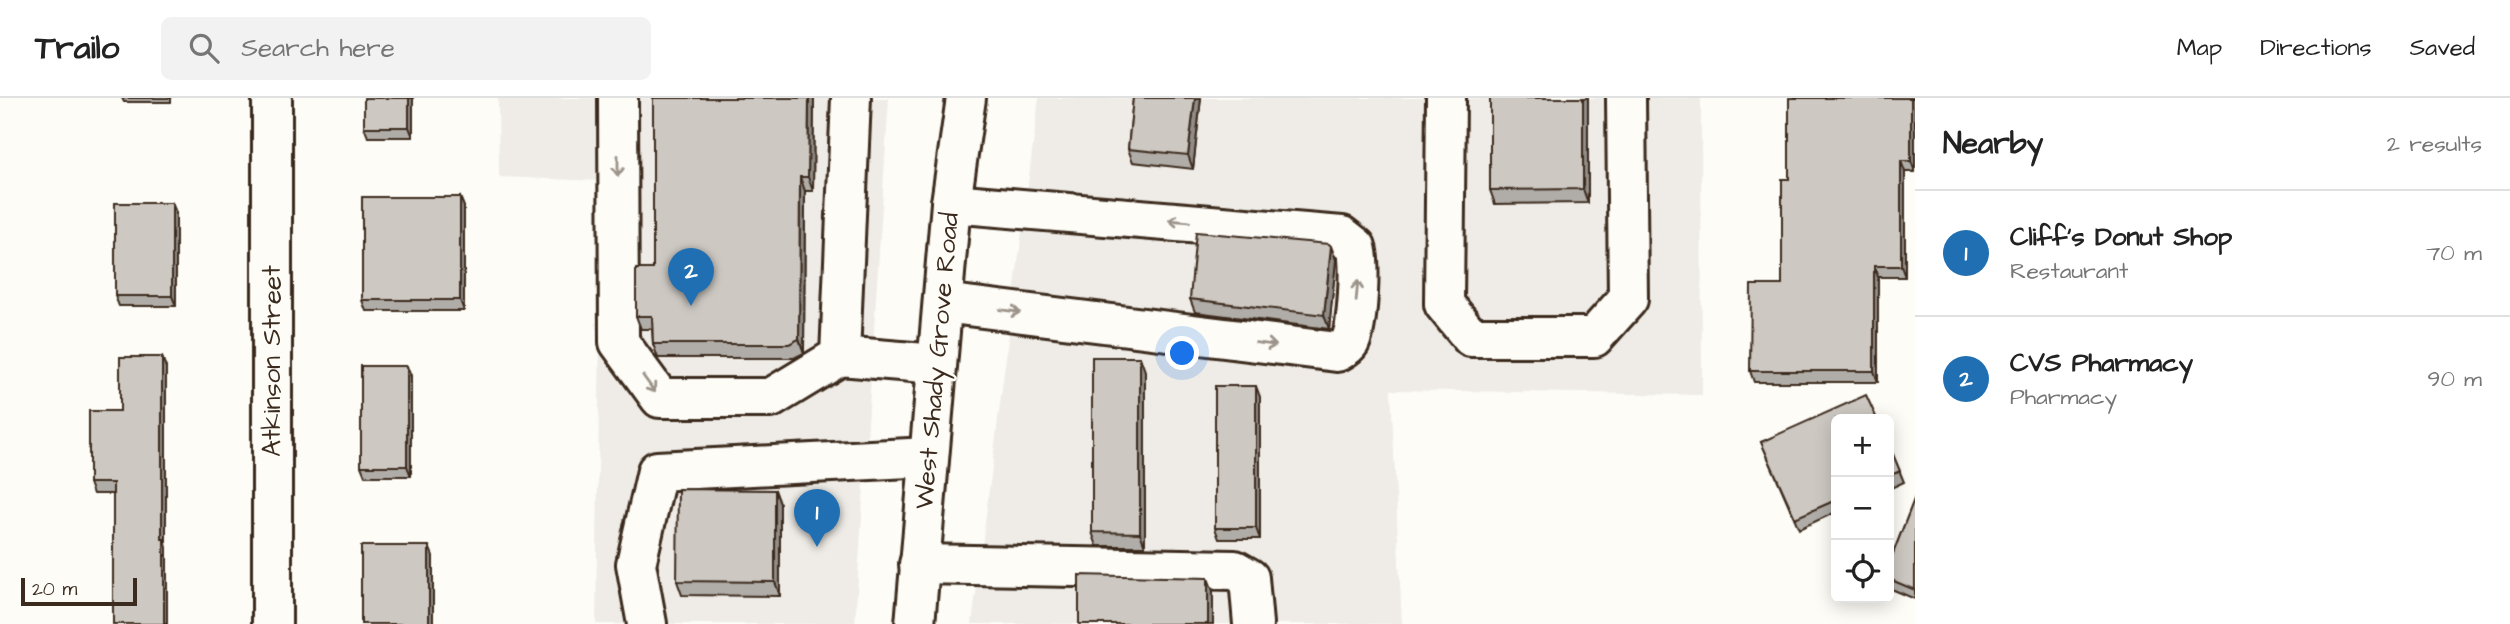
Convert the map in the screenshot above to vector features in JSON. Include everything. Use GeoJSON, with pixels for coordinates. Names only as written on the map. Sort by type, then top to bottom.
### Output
{"type":"FeatureCollection","features":[{"type":"Feature","properties":{"kind":"main road","name":"Atkinson Street"},"geometry":{"type":"LineString","coordinates":[[272,98],[272,624]]}},
{"type":"Feature","properties":{"kind":"main road"},"geometry":{"type":"LineString","coordinates":[[618,98],[619,342],[660,398],[771,398],[840,356],[937,364]]}},
{"type":"Feature","properties":{"kind":"main road"},"geometry":{"type":"LineString","coordinates":[[840,356],[850,98]]}},
{"type":"Feature","properties":{"kind":"main road","name":"West Shady Grove Road"},"geometry":{"type":"LineString","coordinates":[[915,624],[951,202],[966,98]]}},
{"type":"Feature","properties":{"kind":"main road"},"geometry":{"type":"LineString","coordinates":[[1446,98],[1444,304],[1471,338],[1594,338],[1628,299],[1626,98]]}},
{"type":"Feature","properties":{"kind":"main road"},"geometry":{"type":"LineString","coordinates":[[943,303],[1337,352],[1348,346],[1354,331],[1359,277],[1360,263],[1356,247],[1342,236],[951,202]]}},
{"type":"Feature","properties":{"kind":"main road"},"geometry":{"type":"LineString","coordinates":[[647,624],[636,564],[657,471],[929,457]]}},
{"type":"Feature","properties":{"kind":"main road"},"geometry":{"type":"LineString","coordinates":[[919,564],[1235,570],[1249,578],[1253,624]]}},
{"type":"Feature","properties":{"kind":"shaded area"},"geometry":{"type":"Polygon","coordinates":[[[498,98],[889,98],[855,624],[596,624],[602,181],[499,177],[498,98]]]}},
{"type":"Feature","properties":{"kind":"shaded area"},"geometry":{"type":"Polygon","coordinates":[[[1039,98],[1701,98],[1702,395],[1391,390],[1402,624],[972,624],[1039,98]]]}},
{"type":"Feature","properties":{"kind":"building"},"geometry":{"type":"Polygon","coordinates":[[[364,98],[409,98],[409,127],[364,127],[364,98]]]}},
{"type":"Feature","properties":{"kind":"building"},"geometry":{"type":"Polygon","coordinates":[[[653,98],[809,98],[808,177],[800,177],[799,339],[789,344],[653,344],[652,316],[636,316],[636,269],[653,269],[653,98]]]}},
{"type":"Feature","properties":{"kind":"building"},"geometry":{"type":"Polygon","coordinates":[[[1133,98],[1195,98],[1188,155],[1128,149],[1133,98]]]}},
{"type":"Feature","properties":{"kind":"building"},"geometry":{"type":"Polygon","coordinates":[[[1490,98],[1583,98],[1583,189],[1490,190],[1490,98]]]}},
{"type":"Feature","properties":{"kind":"building"},"geometry":{"type":"Polygon","coordinates":[[[1789,98],[1911,98],[1911,161],[1901,161],[1901,266],[1874,266],[1874,371],[1750,371],[1751,285],[1782,285],[1782,179],[1789,179],[1789,98]]]}},
{"type":"Feature","properties":{"kind":"building"},"geometry":{"type":"Polygon","coordinates":[[[362,197],[460,197],[460,300],[362,300],[362,197]]]}},
{"type":"Feature","properties":{"kind":"building"},"geometry":{"type":"Polygon","coordinates":[[[115,203],[172,203],[172,296],[115,296],[115,203]]]}},
{"type":"Feature","properties":{"kind":"building"},"geometry":{"type":"Polygon","coordinates":[[[1196,232],[1329,244],[1331,246],[1324,315],[1190,299],[1196,232]]]}},
{"type":"Feature","properties":{"kind":"building"},"geometry":{"type":"Polygon","coordinates":[[[120,357],[162,357],[164,624],[113,624],[113,483],[89,483],[89,411],[120,411],[120,357]]]}},
{"type":"Feature","properties":{"kind":"building"},"geometry":{"type":"Polygon","coordinates":[[[1092,357],[1140,357],[1140,533],[1092,532],[1092,357]]]}},
{"type":"Feature","properties":{"kind":"building"},"geometry":{"type":"Polygon","coordinates":[[[361,366],[407,366],[407,466],[361,466],[361,366]]]}},
{"type":"Feature","properties":{"kind":"building"},"geometry":{"type":"Polygon","coordinates":[[[1215,386],[1256,386],[1256,528],[1215,528],[1215,386]]]}},
{"type":"Feature","properties":{"kind":"building"},"geometry":{"type":"Polygon","coordinates":[[[1866,395],[1875,414],[1831,414],[1831,502],[1795,518],[1761,442],[1866,395]]]}},
{"type":"Feature","properties":{"kind":"building"},"geometry":{"type":"Polygon","coordinates":[[[1894,457],[1900,471],[1894,474],[1894,457]]]}},
{"type":"Feature","properties":{"kind":"building"},"geometry":{"type":"Polygon","coordinates":[[[678,489],[775,490],[775,582],[677,581],[678,489]]]}},
{"type":"Feature","properties":{"kind":"building"},"geometry":{"type":"Polygon","coordinates":[[[1915,497],[1915,590],[1894,581],[1894,551],[1915,497]]]}},
{"type":"Feature","properties":{"kind":"building"},"geometry":{"type":"Polygon","coordinates":[[[361,546],[429,546],[429,624],[361,624],[361,546]]]}},
{"type":"Feature","properties":{"kind":"building"},"geometry":{"type":"Polygon","coordinates":[[[1079,575],[1208,578],[1208,624],[1079,624],[1079,575]]]}},
{"type":"Feature","properties":{"kind":"place","name":"CVS Pharmacy"},"geometry":{"type":"Point","coordinates":[691,306]}},
{"type":"Feature","properties":{"kind":"place","name":"Cliff's Donut Shop"},"geometry":{"type":"Point","coordinates":[817,547]}}]}
